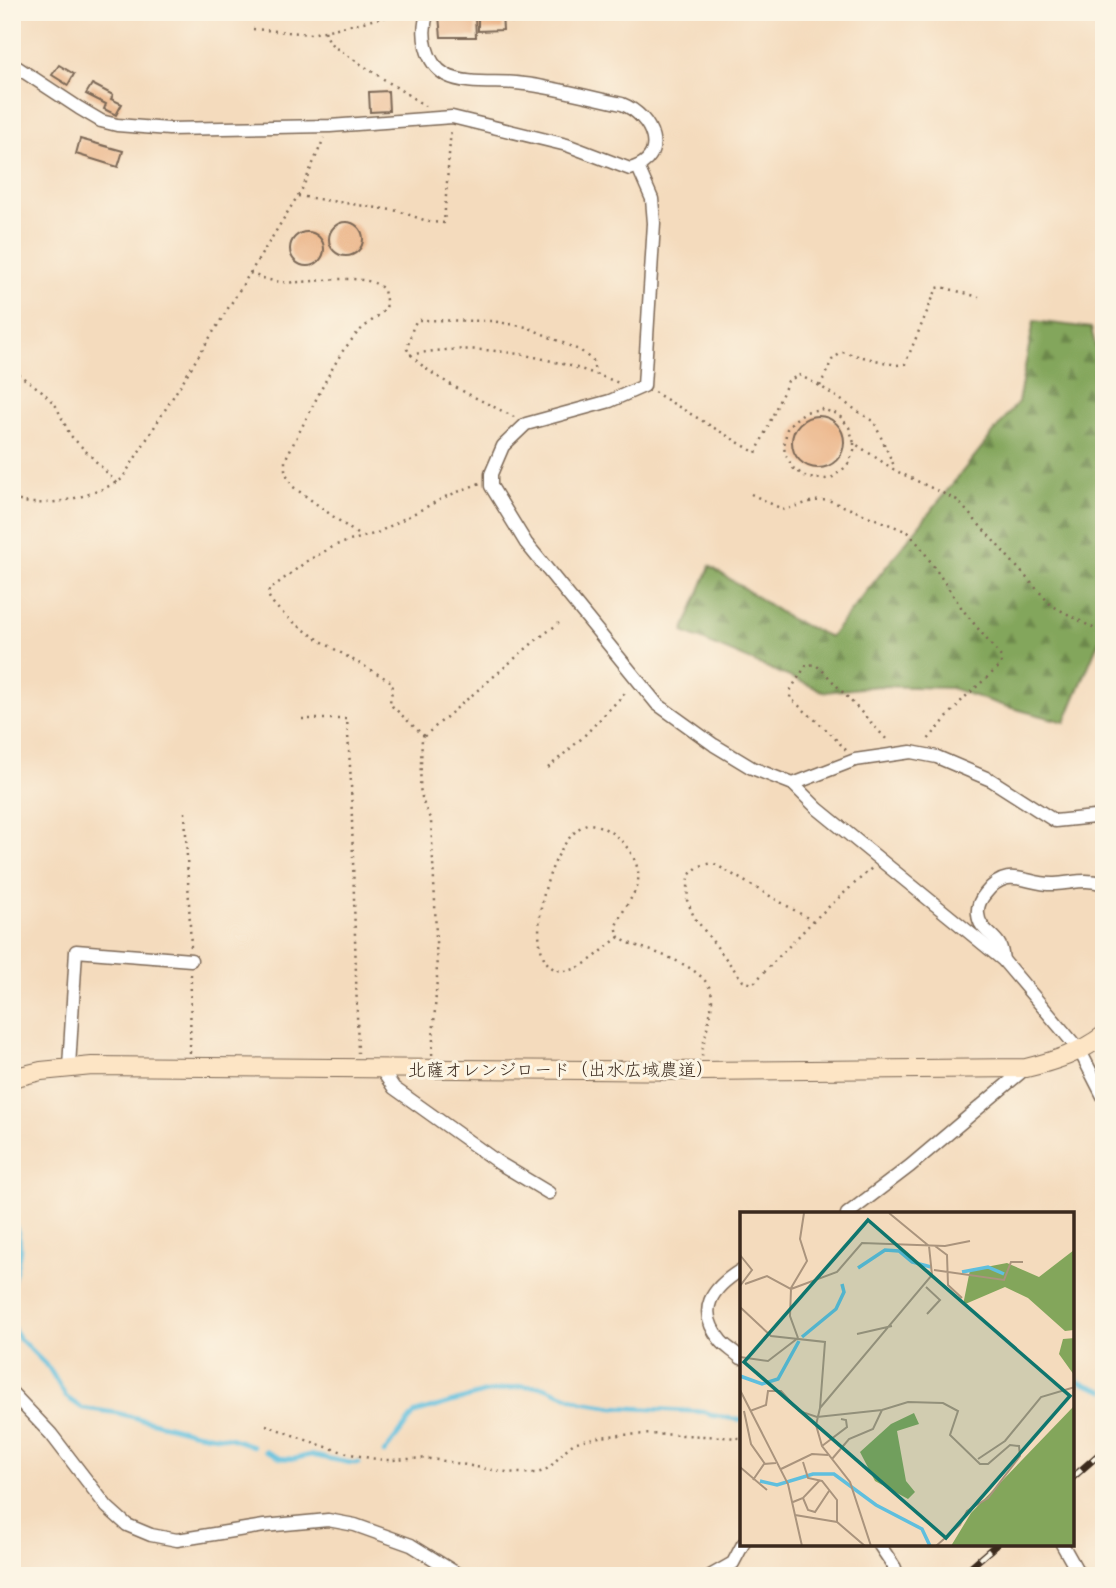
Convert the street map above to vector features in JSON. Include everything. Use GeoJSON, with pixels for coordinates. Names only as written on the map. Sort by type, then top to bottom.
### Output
{"type":"FeatureCollection","features":[{"type":"Feature","properties":{"kind":"street"},"geometry":{"type":"LineString","coordinates":[[12,64],[101,121],[117,125],[169,129],[330,126],[452,117],[567,145],[630,169],[638,167],[650,153],[654,138],[645,118],[636,109],[518,83],[454,79],[443,73],[427,50],[423,35],[428,12]]}},
{"type":"Feature","properties":{"kind":"street"},"geometry":{"type":"LineString","coordinates":[[910,12],[927,12]]}},
{"type":"Feature","properties":{"kind":"street"},"geometry":{"type":"LineString","coordinates":[[638,167],[652,200],[654,223],[639,389],[610,401],[526,424],[503,446],[494,466],[491,485],[495,494],[526,543],[657,704],[714,745],[752,768],[793,784],[818,809],[1003,960],[1080,1051],[1104,1098]]}},
{"type":"Feature","properties":{"kind":"street"},"geometry":{"type":"LineString","coordinates":[[793,784],[855,760],[905,753],[937,757],[991,780],[1055,821],[1104,816]]}},
{"type":"Feature","properties":{"kind":"street"},"geometry":{"type":"LineString","coordinates":[[1003,960],[1000,945],[981,925],[977,910],[989,889],[1000,880],[1009,877],[1054,884],[1093,880],[1104,884]]}},
{"type":"Feature","properties":{"kind":"street"},"geometry":{"type":"LineString","coordinates":[[69,1067],[76,951],[191,960]]}},
{"type":"Feature","properties":{"kind":"street","name":"北薩オレンジロード（出水広域農道）"},"geometry":{"type":"LineString","coordinates":[[12,1078],[69,1067],[701,1071],[1026,1068],[1080,1051],[1104,1035]]}},
{"type":"Feature","properties":{"kind":"street"},"geometry":{"type":"LineString","coordinates":[[848,1212],[910,1166],[1026,1068]]}},
{"type":"Feature","properties":{"kind":"street"},"geometry":{"type":"LineString","coordinates":[[381,1069],[394,1088],[499,1163],[549,1193]]}},
{"type":"Feature","properties":{"kind":"street"},"geometry":{"type":"LineString","coordinates":[[740,1271],[721,1284],[714,1293],[707,1315],[722,1343],[740,1357]]}},
{"type":"Feature","properties":{"kind":"street"},"geometry":{"type":"LineString","coordinates":[[12,1393],[51,1434],[107,1507],[127,1525],[151,1535],[177,1540],[264,1526],[328,1520],[355,1525],[411,1545],[461,1576]]}},
{"type":"Feature","properties":{"kind":"street"},"geometry":{"type":"LineString","coordinates":[[710,1576],[733,1563],[742,1546]]}},
{"type":"Feature","properties":{"kind":"street"},"geometry":{"type":"LineString","coordinates":[[880,1546],[895,1568],[893,1576]]}},
{"type":"Feature","properties":{"kind":"street"},"geometry":{"type":"LineString","coordinates":[[1063,1546],[1080,1576]]}},
{"type":"Feature","properties":{"kind":"path"},"geometry":{"type":"LineString","coordinates":[[253,29],[298,34],[418,12]]}},
{"type":"Feature","properties":{"kind":"path"},"geometry":{"type":"LineString","coordinates":[[325,31],[333,46],[425,106],[437,118]]}},
{"type":"Feature","properties":{"kind":"path"},"geometry":{"type":"LineString","coordinates":[[298,196],[398,211],[430,222],[444,223],[452,117]]}},
{"type":"Feature","properties":{"kind":"path"},"geometry":{"type":"LineString","coordinates":[[12,499],[49,503],[110,488],[122,479],[298,196],[330,126]]}},
{"type":"Feature","properties":{"kind":"path"},"geometry":{"type":"LineString","coordinates":[[250,273],[266,280],[284,283],[373,281],[384,290],[387,305],[384,311],[358,332],[342,352],[285,460],[285,471],[292,486],[361,537]]}},
{"type":"Feature","properties":{"kind":"path"},"geometry":{"type":"LineString","coordinates":[[820,386],[832,360],[842,352],[896,365],[905,364],[937,288],[979,297]]}},
{"type":"Feature","properties":{"kind":"path"},"geometry":{"type":"LineString","coordinates":[[526,424],[444,380],[410,355],[407,349],[408,341],[417,320],[492,321],[527,327],[581,351],[593,361],[595,373]]}},
{"type":"Feature","properties":{"kind":"path"},"geometry":{"type":"LineString","coordinates":[[410,355],[448,349],[478,349],[518,355],[595,373],[639,389],[756,453],[788,382],[799,375],[874,422],[897,471]]}},
{"type":"Feature","properties":{"kind":"path"},"geometry":{"type":"LineString","coordinates":[[12,370],[42,391],[56,406],[70,435],[117,483]]}},
{"type":"Feature","properties":{"kind":"path"},"geometry":{"type":"LineString","coordinates":[[854,443],[854,451],[846,466],[833,477],[817,480],[794,469],[785,454],[784,446],[792,422],[805,412],[830,411],[838,414],[849,426],[854,443],[897,471],[957,500],[1051,605],[1104,634]]}},
{"type":"Feature","properties":{"kind":"path"},"geometry":{"type":"LineString","coordinates":[[424,736],[392,706],[390,702],[393,685],[390,681],[301,628],[274,607],[268,595],[269,590],[307,561],[336,545],[377,533],[445,497],[491,478]]}},
{"type":"Feature","properties":{"kind":"path"},"geometry":{"type":"LineString","coordinates":[[751,494],[783,510],[828,499],[908,532],[963,610],[1003,660],[1002,665],[964,698],[926,742],[905,753],[824,672],[816,665],[807,664],[791,689],[790,698],[829,732],[855,760]]}},
{"type":"Feature","properties":{"kind":"path"},"geometry":{"type":"LineString","coordinates":[[431,1069],[437,978],[431,821],[423,802],[421,788],[422,738],[559,623]]}},
{"type":"Feature","properties":{"kind":"path"},"geometry":{"type":"LineString","coordinates":[[548,768],[581,739],[637,681]]}},
{"type":"Feature","properties":{"kind":"path"},"geometry":{"type":"LineString","coordinates":[[302,719],[347,719],[359,1069]]}},
{"type":"Feature","properties":{"kind":"path"},"geometry":{"type":"LineString","coordinates":[[186,812],[191,960],[190,1067]]}},
{"type":"Feature","properties":{"kind":"path"},"geometry":{"type":"LineString","coordinates":[[619,937],[574,968],[563,971],[556,969],[544,958],[539,915],[542,899],[560,849],[576,830],[587,824],[599,827],[620,839],[638,872],[635,889],[616,926],[619,937],[688,966],[709,987],[712,995],[701,1071]]}},
{"type":"Feature","properties":{"kind":"path"},"geometry":{"type":"LineString","coordinates":[[813,921],[713,863],[699,866],[689,875],[687,900],[694,917],[746,984],[755,983],[813,921],[881,860]]}},
{"type":"Feature","properties":{"kind":"path"},"geometry":{"type":"LineString","coordinates":[[266,1425],[379,1460],[427,1458],[536,1473],[550,1466],[578,1442],[631,1435],[740,1438]]}},
{"type":"Feature","properties":{"kind":"green space"},"geometry":{"type":"Polygon","coordinates":[[[1034,321],[1091,328],[1104,380],[1104,629],[1065,722],[1004,706],[951,688],[878,686],[825,692],[683,632],[710,566],[792,620],[830,637],[1018,402],[1034,321]]]}},
{"type":"Feature","properties":{"kind":"building"},"geometry":{"type":"Polygon","coordinates":[[[490,12],[502,14],[503,30],[478,31],[478,14],[491,14],[490,12]]]}},
{"type":"Feature","properties":{"kind":"building"},"geometry":{"type":"Polygon","coordinates":[[[510,12],[533,12],[533,23],[510,22],[510,12]]]}},
{"type":"Feature","properties":{"kind":"building"},"geometry":{"type":"Polygon","coordinates":[[[439,16],[475,16],[476,37],[441,37],[439,16]]]}},
{"type":"Feature","properties":{"kind":"building"},"geometry":{"type":"Polygon","coordinates":[[[59,65],[74,74],[68,85],[52,75],[59,65]]]}},
{"type":"Feature","properties":{"kind":"building"},"geometry":{"type":"Polygon","coordinates":[[[92,84],[113,95],[111,99],[122,104],[116,115],[104,109],[106,104],[86,94],[92,84]]]}},
{"type":"Feature","properties":{"kind":"building"},"geometry":{"type":"Polygon","coordinates":[[[388,91],[389,111],[370,112],[369,92],[388,91]]]}},
{"type":"Feature","properties":{"kind":"building"},"geometry":{"type":"Polygon","coordinates":[[[80,139],[123,151],[118,167],[76,154],[80,139]]]}},
{"type":"Feature","properties":{"kind":"building"},"geometry":{"type":"Polygon","coordinates":[[[346,222],[358,227],[363,239],[358,251],[346,256],[334,251],[329,239],[334,227],[346,222]]]}},
{"type":"Feature","properties":{"kind":"building"},"geometry":{"type":"Polygon","coordinates":[[[307,232],[319,237],[324,249],[319,261],[307,266],[295,261],[290,249],[295,237],[307,232]]]}},
{"type":"Feature","properties":{"kind":"building"},"geometry":{"type":"Polygon","coordinates":[[[818,416],[828,418],[836,424],[842,432],[842,452],[836,460],[828,466],[818,468],[808,466],[800,460],[794,452],[792,442],[794,432],[800,424],[808,418],[818,416]]]}},
{"type":"Feature","properties":{"kind":"waterway"},"geometry":{"type":"LineString","coordinates":[[12,1218],[20,1244],[12,1285]]}},
{"type":"Feature","properties":{"kind":"waterway"},"geometry":{"type":"LineString","coordinates":[[12,1325],[18,1337],[49,1368],[66,1397],[82,1408],[230,1438],[253,1446]]}},
{"type":"Feature","properties":{"kind":"waterway"},"geometry":{"type":"LineString","coordinates":[[1074,1380],[1104,1391]]}},
{"type":"Feature","properties":{"kind":"waterway"},"geometry":{"type":"LineString","coordinates":[[384,1453],[415,1413],[483,1393],[523,1386],[544,1387],[582,1402],[614,1407],[706,1412],[740,1420]]}},
{"type":"Feature","properties":{"kind":"waterway"},"geometry":{"type":"LineString","coordinates":[[265,1451],[280,1458],[294,1459],[310,1455],[359,1463]]}},
{"type":"Feature","properties":{"kind":"railway"},"geometry":{"type":"LineString","coordinates":[[1074,1476],[1104,1450]]}},
{"type":"Feature","properties":{"kind":"railway"},"geometry":{"type":"LineString","coordinates":[[960,1576],[995,1546]]}}]}
